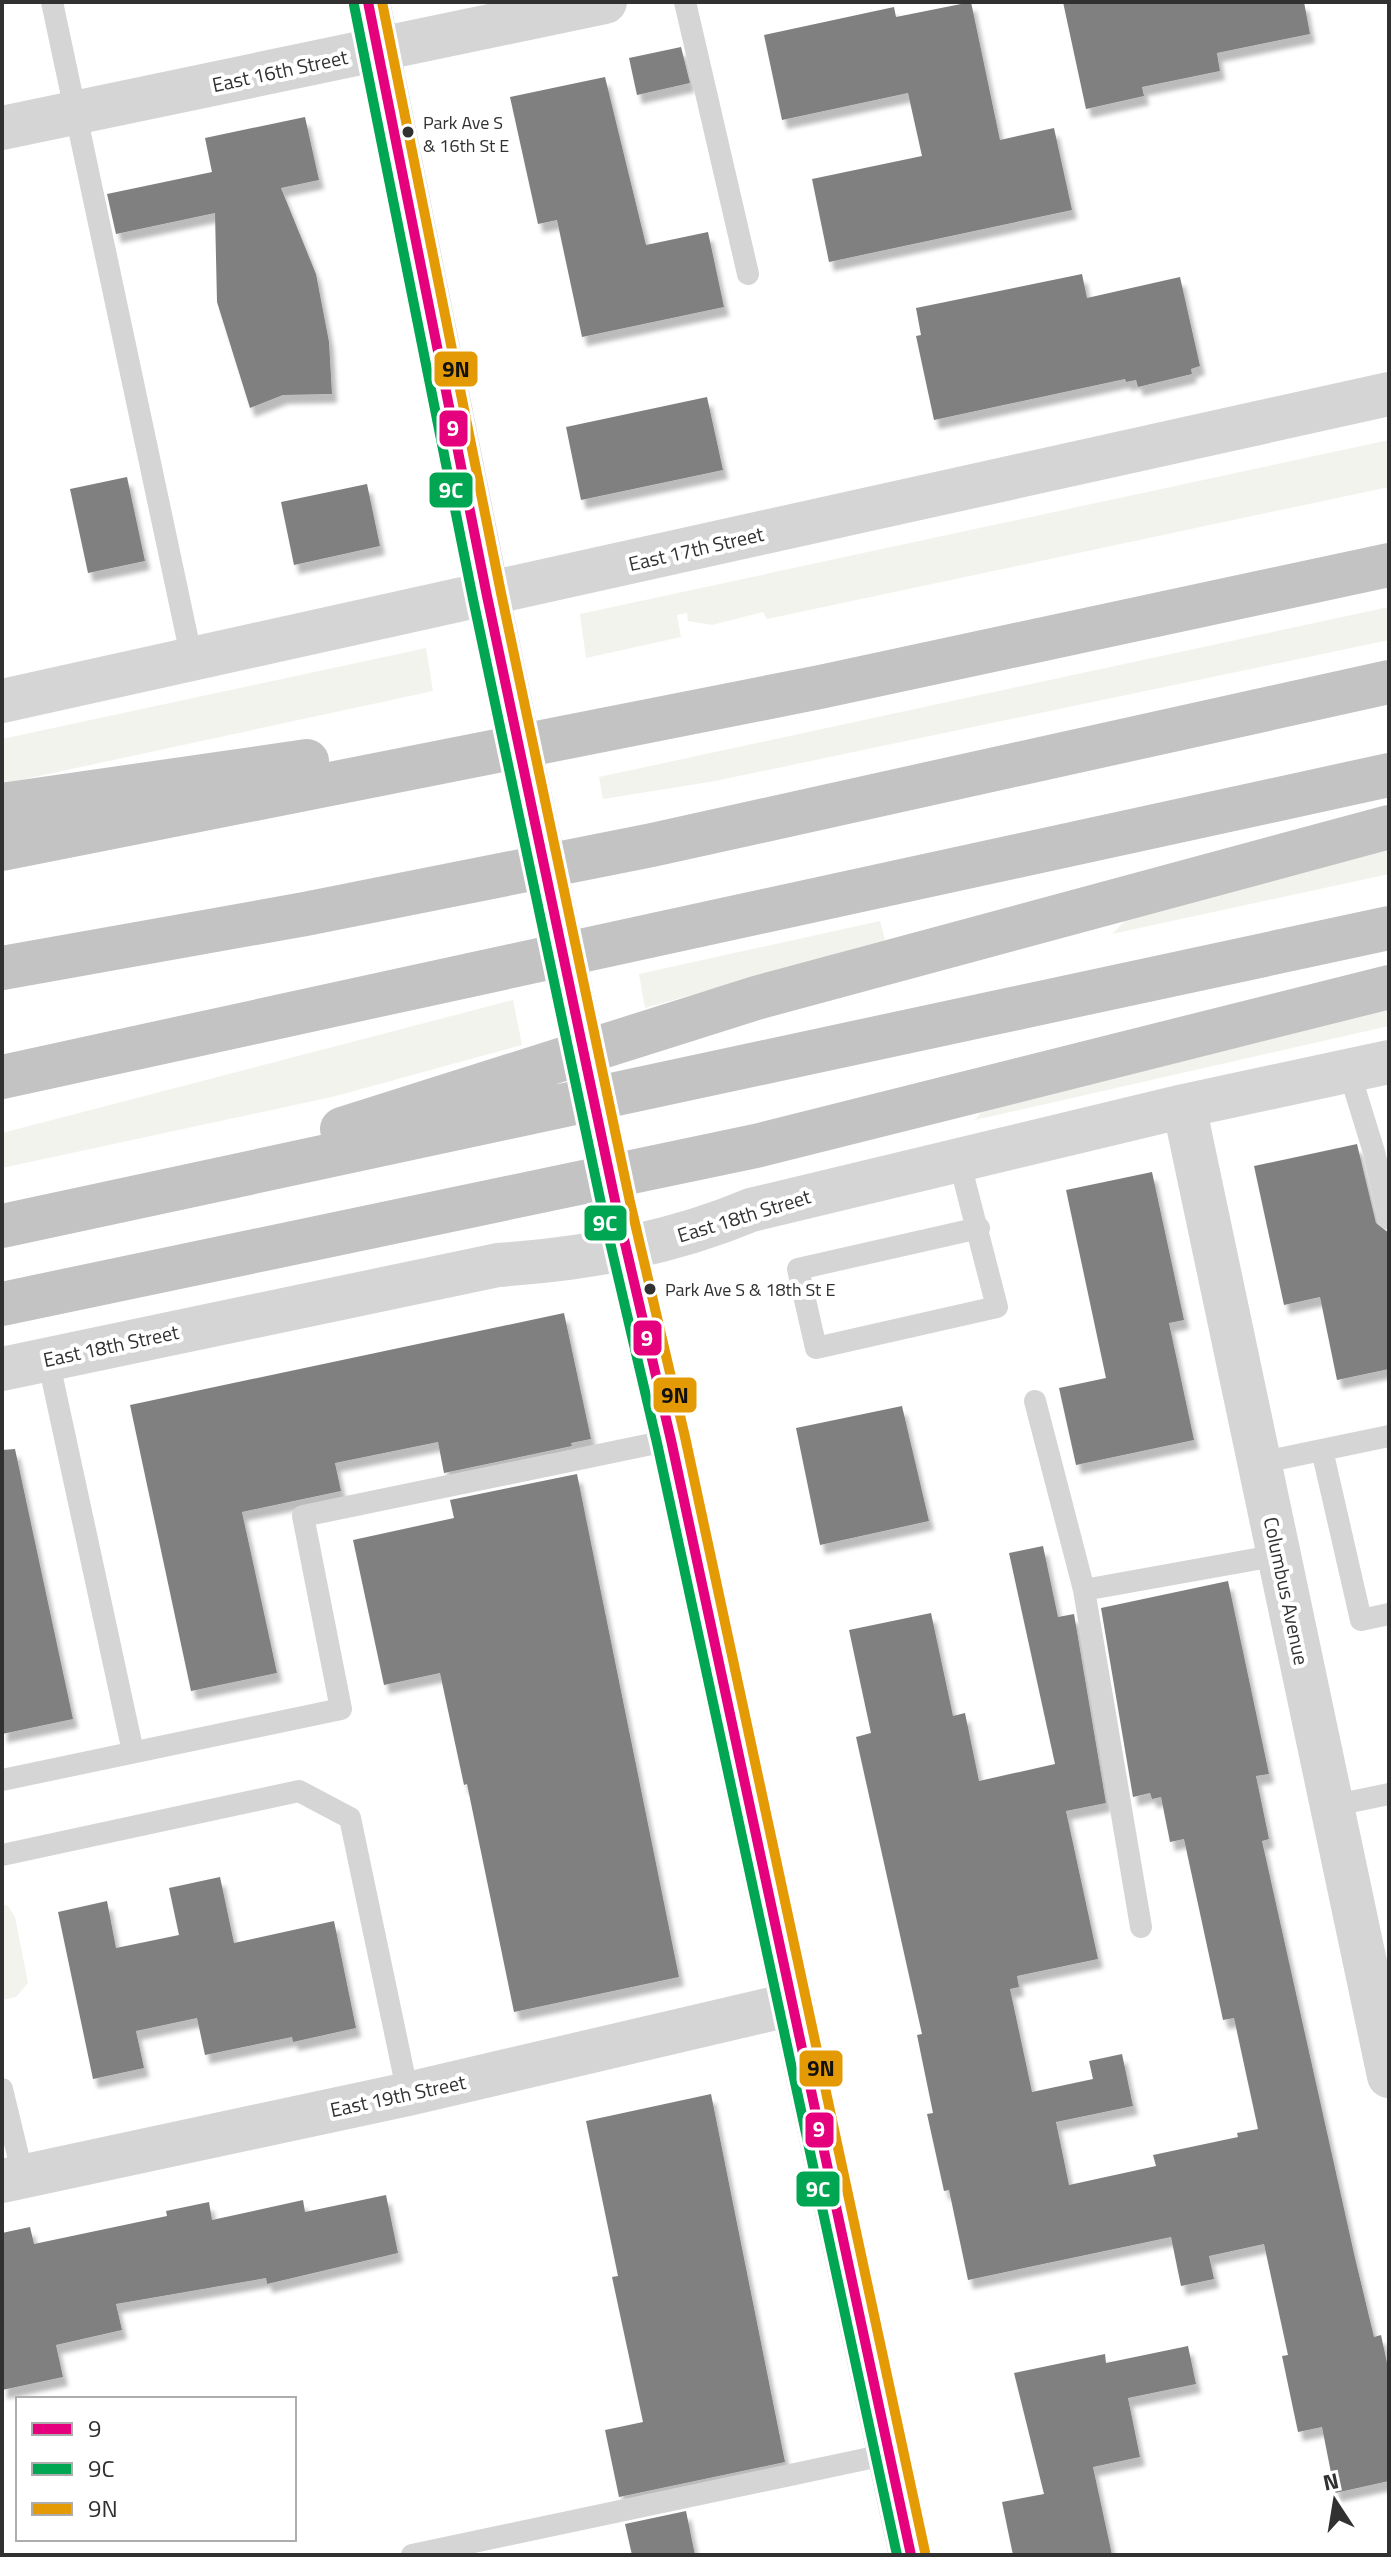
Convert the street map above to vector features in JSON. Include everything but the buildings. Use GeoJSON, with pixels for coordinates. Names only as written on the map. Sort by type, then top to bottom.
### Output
{"type":"FeatureCollection","features":[{"type":"Feature","properties":{"kind":"highway"},"geometry":{"type":"LineString","coordinates":[[2,849],[820,687],[1389,565]]}},
{"type":"Feature","properties":{"kind":"highway"},"geometry":{"type":"LineString","coordinates":[[2,968],[305,914],[652,845],[1389,682]]}},
{"type":"Feature","properties":{"kind":"highway"},"geometry":{"type":"LineString","coordinates":[[2,805],[820,687]]}},
{"type":"Feature","properties":{"kind":"highway"},"geometry":{"type":"LineString","coordinates":[[2,1077],[1389,775]]}},
{"type":"Feature","properties":{"kind":"highway"},"geometry":{"type":"LineString","coordinates":[[112,1203],[756,998],[1389,827]]}},
{"type":"Feature","properties":{"kind":"highway"},"geometry":{"type":"LineString","coordinates":[[2,1226],[1389,928]]}},
{"type":"Feature","properties":{"kind":"highway"},"geometry":{"type":"LineString","coordinates":[[2,1108],[156,1068],[504,967]]}},
{"type":"Feature","properties":{"kind":"highway"},"geometry":{"type":"LineString","coordinates":[[2,1304],[760,1145],[1389,987]]}},
{"type":"Feature","properties":{"kind":"street"},"geometry":{"type":"LineString","coordinates":[[368,2],[491,614],[616,1205],[671,1440],[911,2555]]}},
{"type":"Feature","properties":{"kind":"street","name":"East 16th Street"},"geometry":{"type":"LineString","coordinates":[[2,128],[605,2]]}},
{"type":"Feature","properties":{"kind":"street","name":"East 17th Street"},"geometry":{"type":"LineString","coordinates":[[2,701],[192,660],[491,614],[1389,394]]}},
{"type":"Feature","properties":{"kind":"street","name":"East 18th Street"},"geometry":{"type":"LineString","coordinates":[[2,1369],[498,1265],[560,1261],[696,1233],[751,1210],[1184,1106],[1369,1066]]}},
{"type":"Feature","properties":{"kind":"street","name":"Columbus Avenue"},"geometry":{"type":"LineString","coordinates":[[1184,1106],[1331,1806],[1383,2016],[1389,2076]]}},
{"type":"Feature","properties":{"kind":"street","name":"East 19th Street"},"geometry":{"type":"LineString","coordinates":[[12,2178],[408,2094],[793,2004]]}},
{"type":"Feature","properties":{"kind":"lane"},"geometry":{"type":"LineString","coordinates":[[52,2],[192,660]]}},
{"type":"Feature","properties":{"kind":"lane"},"geometry":{"type":"LineString","coordinates":[[685,2],[748,274]]}},
{"type":"Feature","properties":{"kind":"lane"},"geometry":{"type":"LineString","coordinates":[[1369,1066],[1374,1152],[1389,1219]]}},
{"type":"Feature","properties":{"kind":"lane"},"geometry":{"type":"LineString","coordinates":[[959,1160],[979,1228],[997,1307],[816,1348],[798,1269],[979,1228]]}},
{"type":"Feature","properties":{"kind":"lane"},"geometry":{"type":"LineString","coordinates":[[48,1359],[133,1752]]}},
{"type":"Feature","properties":{"kind":"lane"},"geometry":{"type":"LineString","coordinates":[[1035,1401],[1084,1590],[1141,1927]]}},
{"type":"Feature","properties":{"kind":"lane"},"geometry":{"type":"LineString","coordinates":[[1259,1463],[1389,1436]]}},
{"type":"Feature","properties":{"kind":"lane"},"geometry":{"type":"LineString","coordinates":[[2,1780],[341,1709],[303,1516],[671,1440]]}},
{"type":"Feature","properties":{"kind":"lane"},"geometry":{"type":"LineString","coordinates":[[1322,1450],[1361,1620],[1389,1614]]}},
{"type":"Feature","properties":{"kind":"lane"},"geometry":{"type":"LineString","coordinates":[[1084,1590],[1279,1555]]}},
{"type":"Feature","properties":{"kind":"lane"},"geometry":{"type":"LineString","coordinates":[[2,1855],[299,1791],[350,1818],[408,2094]]}},
{"type":"Feature","properties":{"kind":"lane"},"geometry":{"type":"LineString","coordinates":[[1331,1806],[1389,1794]]}},
{"type":"Feature","properties":{"kind":"lane"},"geometry":{"type":"LineString","coordinates":[[2,2089],[12,2178]]}},
{"type":"Feature","properties":{"kind":"lane"},"geometry":{"type":"LineString","coordinates":[[412,2555],[889,2454]]}},
{"type":"Feature","properties":{"kind":"shaded area"},"geometry":{"type":"Polygon","coordinates":[[[1389,440],[1389,487],[767,619],[763,612],[712,625],[688,621],[687,613],[677,615],[681,637],[586,658],[580,614],[1389,440]]]}},
{"type":"Feature","properties":{"kind":"shaded area"},"geometry":{"type":"Polygon","coordinates":[[[1389,607],[1389,640],[715,781],[603,799],[599,777],[1389,607]]]}},
{"type":"Feature","properties":{"kind":"shaded area"},"geometry":{"type":"Polygon","coordinates":[[[426,648],[433,691],[2,784],[2,739],[426,648]]]}},
{"type":"Feature","properties":{"kind":"shaded area"},"geometry":{"type":"Polygon","coordinates":[[[1389,844],[1389,874],[1112,934],[1126,920],[1389,844]]]}},
{"type":"Feature","properties":{"kind":"shaded area"},"geometry":{"type":"Polygon","coordinates":[[[880,921],[885,940],[645,1008],[639,974],[880,921]]]}},
{"type":"Feature","properties":{"kind":"shaded area"},"geometry":{"type":"Polygon","coordinates":[[[1389,997],[1389,1026],[975,1120],[986,1106],[1389,997]]]}},
{"type":"Feature","properties":{"kind":"shaded area"},"geometry":{"type":"Polygon","coordinates":[[[513,1000],[522,1045],[332,1097],[2,1168],[2,1133],[513,1000]]]}},
{"type":"Feature","properties":{"kind":"shaded area"},"geometry":{"type":"Polygon","coordinates":[[[2,1904],[8,1906],[15,1917],[28,1983],[16,1997],[2,2000],[2,1904]]]}},
{"type":"Feature","properties":{"kind":"transit line","name":"9"},"geometry":{"type":"LineString","coordinates":[[368,2],[487,596],[616,1205],[671,1440],[911,2555]]}},
{"type":"Feature","properties":{"kind":"transit line","name":"9N"},"geometry":{"type":"LineString","coordinates":[[382,2],[501,593],[630,1202],[685,1437],[925,2552]]}},
{"type":"Feature","properties":{"kind":"transit line","name":"9C"},"geometry":{"type":"LineString","coordinates":[[354,5],[473,599],[602,1208],[657,1443],[897,2555]]}},
{"type":"Feature","properties":{"kind":"place","name":"Park Ave S & 16th St E"},"geometry":{"type":"Point","coordinates":[408,132]}},
{"type":"Feature","properties":{"kind":"place","name":"Park Ave S & 18th St E"},"geometry":{"type":"Point","coordinates":[650,1289]}}]}
